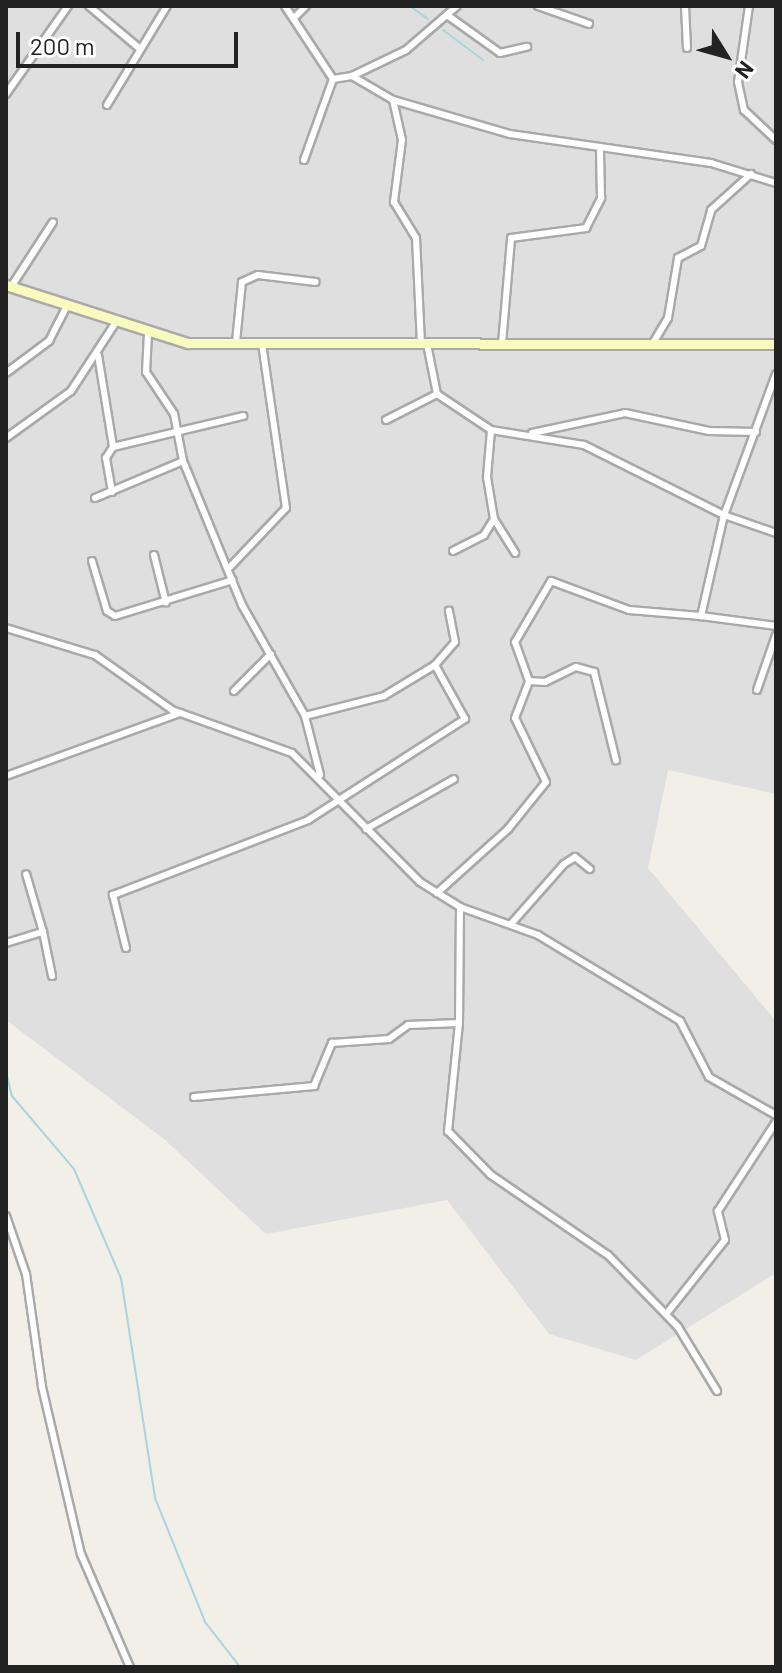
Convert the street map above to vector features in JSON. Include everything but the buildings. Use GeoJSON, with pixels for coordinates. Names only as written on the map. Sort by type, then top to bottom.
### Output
{"type":"FeatureCollection","features":[{"type":"Feature","properties":{"kind":"main road"},"geometry":{"type":"LineString","coordinates":[[9,286],[148,335],[236,342],[776,344]]}},
{"type":"Feature","properties":{"kind":"street"},"geometry":{"type":"LineString","coordinates":[[6,94],[68,6]]}},
{"type":"Feature","properties":{"kind":"street"},"geometry":{"type":"LineString","coordinates":[[89,6],[140,49]]}},
{"type":"Feature","properties":{"kind":"street"},"geometry":{"type":"LineString","coordinates":[[107,105],[167,6]]}},
{"type":"Feature","properties":{"kind":"street"},"geometry":{"type":"LineString","coordinates":[[285,6],[333,79]]}},
{"type":"Feature","properties":{"kind":"street"},"geometry":{"type":"LineString","coordinates":[[295,17],[306,6]]}},
{"type":"Feature","properties":{"kind":"street"},"geometry":{"type":"LineString","coordinates":[[333,79],[352,76],[406,50],[457,6]]}},
{"type":"Feature","properties":{"kind":"street"},"geometry":{"type":"LineString","coordinates":[[538,6],[589,24]]}},
{"type":"Feature","properties":{"kind":"street"},"geometry":{"type":"LineString","coordinates":[[685,6],[687,48]]}},
{"type":"Feature","properties":{"kind":"street"},"geometry":{"type":"LineString","coordinates":[[749,6],[738,82],[744,110],[776,140]]}},
{"type":"Feature","properties":{"kind":"street"},"geometry":{"type":"LineString","coordinates":[[447,15],[500,53],[527,47]]}},
{"type":"Feature","properties":{"kind":"street"},"geometry":{"type":"LineString","coordinates":[[352,76],[393,100],[600,152],[751,174],[776,183]]}},
{"type":"Feature","properties":{"kind":"street"},"geometry":{"type":"LineString","coordinates":[[304,160],[333,79]]}},
{"type":"Feature","properties":{"kind":"street"},"geometry":{"type":"LineString","coordinates":[[393,100],[402,140],[394,202],[416,238],[424,345],[437,394],[491,430],[584,445],[724,515],[776,533]]}},
{"type":"Feature","properties":{"kind":"street"},"geometry":{"type":"LineString","coordinates":[[502,344],[506,247],[524,233],[586,228],[601,198],[600,152]]}},
{"type":"Feature","properties":{"kind":"street"},"geometry":{"type":"LineString","coordinates":[[653,343],[668,318],[678,258],[701,246],[711,210],[751,174]]}},
{"type":"Feature","properties":{"kind":"street"},"geometry":{"type":"LineString","coordinates":[[9,286],[53,222]]}},
{"type":"Feature","properties":{"kind":"street"},"geometry":{"type":"LineString","coordinates":[[236,342],[242,282],[258,275],[316,282]]}},
{"type":"Feature","properties":{"kind":"street"},"geometry":{"type":"LineString","coordinates":[[6,373],[49,341],[66,308]]}},
{"type":"Feature","properties":{"kind":"street"},"geometry":{"type":"LineString","coordinates":[[6,438],[71,391],[98,355],[114,325]]}},
{"type":"Feature","properties":{"kind":"street"},"geometry":{"type":"LineString","coordinates":[[148,335],[148,381],[180,435],[183,461],[233,580],[305,716],[321,777]]}},
{"type":"Feature","properties":{"kind":"street"},"geometry":{"type":"LineString","coordinates":[[230,567],[286,508],[262,343]]}},
{"type":"Feature","properties":{"kind":"street"},"geometry":{"type":"LineString","coordinates":[[98,355],[113,447],[106,458],[112,492]]}},
{"type":"Feature","properties":{"kind":"street"},"geometry":{"type":"LineString","coordinates":[[701,616],[724,515],[776,374]]}},
{"type":"Feature","properties":{"kind":"street"},"geometry":{"type":"LineString","coordinates":[[386,420],[437,394]]}},
{"type":"Feature","properties":{"kind":"street"},"geometry":{"type":"LineString","coordinates":[[529,434],[625,413],[709,431],[756,432]]}},
{"type":"Feature","properties":{"kind":"street"},"geometry":{"type":"LineString","coordinates":[[113,447],[180,435],[243,416]]}},
{"type":"Feature","properties":{"kind":"street"},"geometry":{"type":"LineString","coordinates":[[491,430],[487,477],[494,519],[515,553]]}},
{"type":"Feature","properties":{"kind":"street"},"geometry":{"type":"LineString","coordinates":[[95,498],[183,461]]}},
{"type":"Feature","properties":{"kind":"street"},"geometry":{"type":"LineString","coordinates":[[453,551],[484,535],[494,519]]}},
{"type":"Feature","properties":{"kind":"street"},"geometry":{"type":"LineString","coordinates":[[154,555],[166,603]]}},
{"type":"Feature","properties":{"kind":"street"},"geometry":{"type":"LineString","coordinates":[[92,561],[110,614],[166,603],[233,580]]}},
{"type":"Feature","properties":{"kind":"street"},"geometry":{"type":"LineString","coordinates":[[437,893],[508,829],[546,782],[515,718],[529,681],[515,642],[551,581],[629,610],[776,626]]}},
{"type":"Feature","properties":{"kind":"street"},"geometry":{"type":"LineString","coordinates":[[305,716],[384,696],[435,665],[455,642],[449,611]]}},
{"type":"Feature","properties":{"kind":"street"},"geometry":{"type":"LineString","coordinates":[[6,628],[105,659],[180,713],[292,753],[321,777],[366,829],[437,893],[460,907],[511,924],[680,1021],[709,1077],[776,1115]]}},
{"type":"Feature","properties":{"kind":"street"},"geometry":{"type":"LineString","coordinates":[[757,690],[776,635]]}},
{"type":"Feature","properties":{"kind":"street"},"geometry":{"type":"LineString","coordinates":[[234,691],[271,654]]}},
{"type":"Feature","properties":{"kind":"street"},"geometry":{"type":"LineString","coordinates":[[126,948],[113,895],[216,860],[341,801],[465,719],[435,665]]}},
{"type":"Feature","properties":{"kind":"street"},"geometry":{"type":"LineString","coordinates":[[529,681],[545,682],[576,667],[594,672],[616,760]]}},
{"type":"Feature","properties":{"kind":"street"},"geometry":{"type":"LineString","coordinates":[[6,776],[180,713]]}},
{"type":"Feature","properties":{"kind":"street"},"geometry":{"type":"LineString","coordinates":[[366,829],[454,779]]}},
{"type":"Feature","properties":{"kind":"street"},"geometry":{"type":"LineString","coordinates":[[511,924],[564,864],[575,857],[590,869]]}},
{"type":"Feature","properties":{"kind":"street"},"geometry":{"type":"LineString","coordinates":[[26,874],[52,976]]}},
{"type":"Feature","properties":{"kind":"street"},"geometry":{"type":"LineString","coordinates":[[460,907],[459,1023],[448,1131],[491,1175],[608,1255],[667,1313],[717,1391]]}},
{"type":"Feature","properties":{"kind":"street"},"geometry":{"type":"LineString","coordinates":[[6,943],[43,932]]}},
{"type":"Feature","properties":{"kind":"street"},"geometry":{"type":"LineString","coordinates":[[194,1097],[314,1086],[332,1043],[389,1039],[408,1025],[459,1023]]}},
{"type":"Feature","properties":{"kind":"street"},"geometry":{"type":"LineString","coordinates":[[667,1313],[725,1240],[718,1211],[776,1122]]}},
{"type":"Feature","properties":{"kind":"street"},"geometry":{"type":"LineString","coordinates":[[6,1216],[26,1274],[42,1387],[81,1554],[130,1667]]}},
{"type":"Feature","properties":{"kind":"shaded area"},"geometry":{"type":"Polygon","coordinates":[[[6,6],[776,6],[776,794],[668,770],[648,868],[776,1021],[776,1273],[636,1360],[549,1334],[447,1200],[266,1234],[164,1139],[6,1020],[6,6]]]}},
{"type":"Feature","properties":{"kind":"waterway"},"geometry":{"type":"LineString","coordinates":[[410,6],[428,19]]}},
{"type":"Feature","properties":{"kind":"waterway"},"geometry":{"type":"LineString","coordinates":[[443,30],[483,60]]}},
{"type":"Feature","properties":{"kind":"waterway"},"geometry":{"type":"LineString","coordinates":[[6,1071],[12,1096],[74,1169],[121,1278],[155,1498],[205,1622],[240,1667]]}}]}
